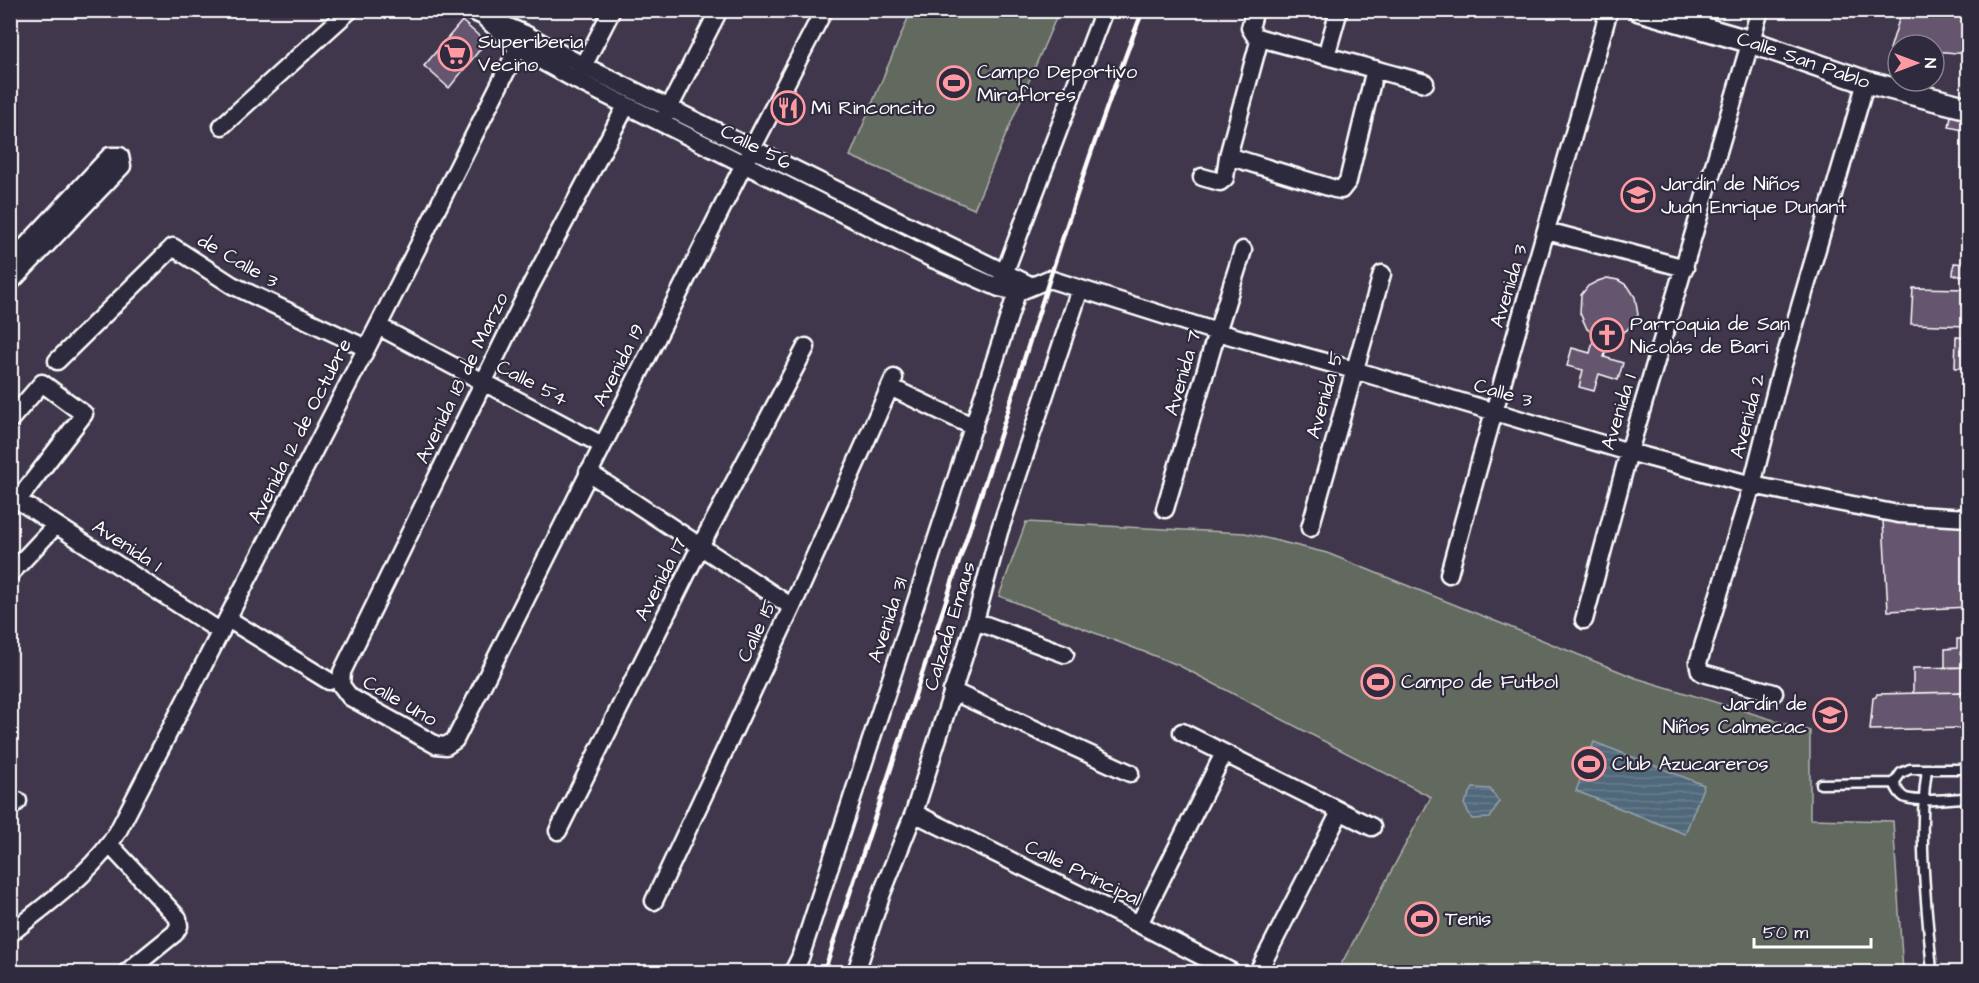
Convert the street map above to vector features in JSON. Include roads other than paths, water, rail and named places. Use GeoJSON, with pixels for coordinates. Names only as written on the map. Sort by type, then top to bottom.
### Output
{"type":"FeatureCollection","features":[{"type":"Feature","properties":{"kind":"street"},"geometry":{"type":"LineString","coordinates":[[222,126],[350,10]]}},
{"type":"Feature","properties":{"kind":"street","name":"Calle 56"},"geometry":{"type":"LineString","coordinates":[[469,10],[580,73],[626,106],[935,260],[1024,286]]}},
{"type":"Feature","properties":{"kind":"street"},"geometry":{"type":"LineString","coordinates":[[580,73],[612,10]]}},
{"type":"Feature","properties":{"kind":"street"},"geometry":{"type":"LineString","coordinates":[[661,123],[719,10]]}},
{"type":"Feature","properties":{"kind":"street","name":"Avenida 19"},"geometry":{"type":"LineString","coordinates":[[455,740],[588,472],[824,10]]}},
{"type":"Feature","properties":{"kind":"street"},"geometry":{"type":"LineString","coordinates":[[1002,280],[1104,10]]}},
{"type":"Feature","properties":{"kind":"street"},"geometry":{"type":"LineString","coordinates":[[1255,10],[1251,28],[1255,36],[1425,83]]}},
{"type":"Feature","properties":{"kind":"street"},"geometry":{"type":"LineString","coordinates":[[1326,56],[1339,10]]}},
{"type":"Feature","properties":{"kind":"street","name":"Avenida 3"},"geometry":{"type":"LineString","coordinates":[[1449,574],[1492,412],[1547,231],[1609,10]]}},
{"type":"Feature","properties":{"kind":"street","name":"Calle San Pablo"},"geometry":{"type":"LineString","coordinates":[[1639,10],[1751,42],[1866,82],[1968,108]]}},
{"type":"Feature","properties":{"kind":"street","name":"Avenida 1"},"geometry":{"type":"LineString","coordinates":[[1584,620],[1629,452],[1760,10]]}},
{"type":"Feature","properties":{"kind":"street"},"geometry":{"type":"LineString","coordinates":[[1202,177],[1220,182],[1225,178],[1228,156],[1260,38]]}},
{"type":"Feature","properties":{"kind":"street","name":"Avenida 12 de Octubre"},"geometry":{"type":"LineString","coordinates":[[10,934],[97,860],[110,845],[378,326],[521,41]]}},
{"type":"Feature","properties":{"kind":"street"},"geometry":{"type":"LineString","coordinates":[[1228,156],[1341,190],[1348,181],[1375,69]]}},
{"type":"Feature","properties":{"kind":"street","name":"Calle 56"},"geometry":{"type":"LineString","coordinates":[[580,73],[669,106],[1002,280]]}},
{"type":"Feature","properties":{"kind":"street","name":"Avenida 2"},"geometry":{"type":"LineString","coordinates":[[1774,693],[1703,674],[1698,668],[1752,485],[1779,378],[1866,82]]}},
{"type":"Feature","properties":{"kind":"street","name":"Avenida 18 de Marzo"},"geometry":{"type":"LineString","coordinates":[[336,677],[528,291],[626,106]]}},
{"type":"Feature","properties":{"kind":"street"},"geometry":{"type":"LineString","coordinates":[[10,263],[110,156],[120,156],[122,165],[10,283]]}},
{"type":"Feature","properties":{"kind":"street"},"geometry":{"type":"LineString","coordinates":[[1547,231],[1685,268]]}},
{"type":"Feature","properties":{"kind":"street","name":"de Calle 3"},"geometry":{"type":"LineString","coordinates":[[57,361],[173,247],[232,285],[366,348]]}},
{"type":"Feature","properties":{"kind":"street","name":"Avenida 7"},"geometry":{"type":"LineString","coordinates":[[1165,509],[1216,332],[1243,250]]}},
{"type":"Feature","properties":{"kind":"street","name":"Avenida 5"},"geometry":{"type":"LineString","coordinates":[[1310,528],[1382,274]]}},
{"type":"Feature","properties":{"kind":"street","name":"Calle 3"},"geometry":{"type":"LineString","coordinates":[[1024,286],[1049,279],[1216,332],[1354,370],[1629,452],[1752,485],[1898,514],[1968,518]]}},
{"type":"Feature","properties":{"kind":"street","name":"Avenida 31"},"geometry":{"type":"LineString","coordinates":[[793,972],[800,958],[974,428],[1024,286]]}},
{"type":"Feature","properties":{"kind":"street","name":"Calzada Emaus"},"geometry":{"type":"LineString","coordinates":[[856,972],[882,893],[914,813],[975,621],[999,532],[1080,289]]}},
{"type":"Feature","properties":{"kind":"street","name":"Calle 54"},"geometry":{"type":"LineString","coordinates":[[378,326],[602,445]]}},
{"type":"Feature","properties":{"kind":"street","name":"Avenida 17"},"geometry":{"type":"LineString","coordinates":[[558,831],[700,547],[806,347]]}},
{"type":"Feature","properties":{"kind":"street","name":"Calle 15"},"geometry":{"type":"LineString","coordinates":[[654,901],[792,607],[892,382],[974,428]]}},
{"type":"Feature","properties":{"kind":"street"},"geometry":{"type":"LineString","coordinates":[[10,420],[42,383],[84,414],[14,498]]}},
{"type":"Feature","properties":{"kind":"street"},"geometry":{"type":"LineString","coordinates":[[588,472],[792,607]]}},
{"type":"Feature","properties":{"kind":"street","name":"Avenida 1"},"geometry":{"type":"LineString","coordinates":[[14,498],[224,626]]}},
{"type":"Feature","properties":{"kind":"street"},"geometry":{"type":"LineString","coordinates":[[10,574],[56,525]]}},
{"type":"Feature","properties":{"kind":"street"},"geometry":{"type":"LineString","coordinates":[[975,621],[1065,654]]}},
{"type":"Feature","properties":{"kind":"street"},"geometry":{"type":"LineString","coordinates":[[224,626],[336,677]]}},
{"type":"Feature","properties":{"kind":"street","name":"Calle Uno"},"geometry":{"type":"LineString","coordinates":[[336,677],[345,694],[436,745],[446,746],[455,740]]}},
{"type":"Feature","properties":{"kind":"street"},"geometry":{"type":"LineString","coordinates":[[952,691],[1130,773]]}},
{"type":"Feature","properties":{"kind":"street"},"geometry":{"type":"LineString","coordinates":[[1182,732],[1372,827]]}},
{"type":"Feature","properties":{"kind":"street"},"geometry":{"type":"LineString","coordinates":[[1139,924],[1224,753]]}},
{"type":"Feature","properties":{"kind":"street"},"geometry":{"type":"LineString","coordinates":[[1258,972],[1340,812]]}},
{"type":"Feature","properties":{"kind":"street","name":"Calle Principal"},"geometry":{"type":"LineString","coordinates":[[914,813],[1232,972]]}},
{"type":"Feature","properties":{"kind":"street"},"geometry":{"type":"LineString","coordinates":[[110,845],[178,918],[175,933],[127,972]]}},
{"type":"Feature","properties":{"kind":"lane"},"geometry":{"type":"LineString","coordinates":[[1894,783],[1901,773],[1910,769],[1968,769]]}},
{"type":"Feature","properties":{"kind":"lane"},"geometry":{"type":"LineString","coordinates":[[1927,769],[1923,799],[1932,972]]}},
{"type":"Feature","properties":{"kind":"lane"},"geometry":{"type":"LineString","coordinates":[[1821,784],[1894,783]]}},
{"type":"Feature","properties":{"kind":"lane"},"geometry":{"type":"LineString","coordinates":[[1894,783],[1898,792],[1905,798],[1968,798]]}},
{"type":"Feature","properties":{"kind":"water"},"geometry":{"type":"Polygon","coordinates":[[[1594,742],[1704,785],[1685,834],[1576,791],[1594,742]]]}},
{"type":"Feature","properties":{"kind":"water"},"geometry":{"type":"Polygon","coordinates":[[[1473,788],[1490,789],[1499,802],[1490,818],[1472,819],[1464,804],[1473,788]]]}},
{"type":"Feature","properties":{"kind":"railway"},"geometry":{"type":"LineString","coordinates":[[824,972],[1082,179],[1143,10]]}},
{"type":"Feature","properties":{"kind":"place","name":"Superiberia Vecino"},"geometry":{"type":"Point","coordinates":[455,54]}},
{"type":"Feature","properties":{"kind":"place","name":"Campo Deportivo Miraflores"},"geometry":{"type":"Point","coordinates":[954,83]}},
{"type":"Feature","properties":{"kind":"place","name":"Mi Rinconcito"},"geometry":{"type":"Point","coordinates":[788,108]}},
{"type":"Feature","properties":{"kind":"place","name":"Jardín de Niños Juan Enrique Dunant"},"geometry":{"type":"Point","coordinates":[1638,195]}},
{"type":"Feature","properties":{"kind":"place","name":"Parroquia de San Nicolás de Bari"},"geometry":{"type":"Point","coordinates":[1607,335]}},
{"type":"Feature","properties":{"kind":"place","name":"Campo de Futbol"},"geometry":{"type":"Point","coordinates":[1378,682]}},
{"type":"Feature","properties":{"kind":"place","name":"Jardín de Niños Calmecac"},"geometry":{"type":"Point","coordinates":[1830,715]}},
{"type":"Feature","properties":{"kind":"place","name":"Club Azucareros"},"geometry":{"type":"Point","coordinates":[1589,764]}},
{"type":"Feature","properties":{"kind":"place","name":"Tenis"},"geometry":{"type":"Point","coordinates":[1422,919]}}]}
